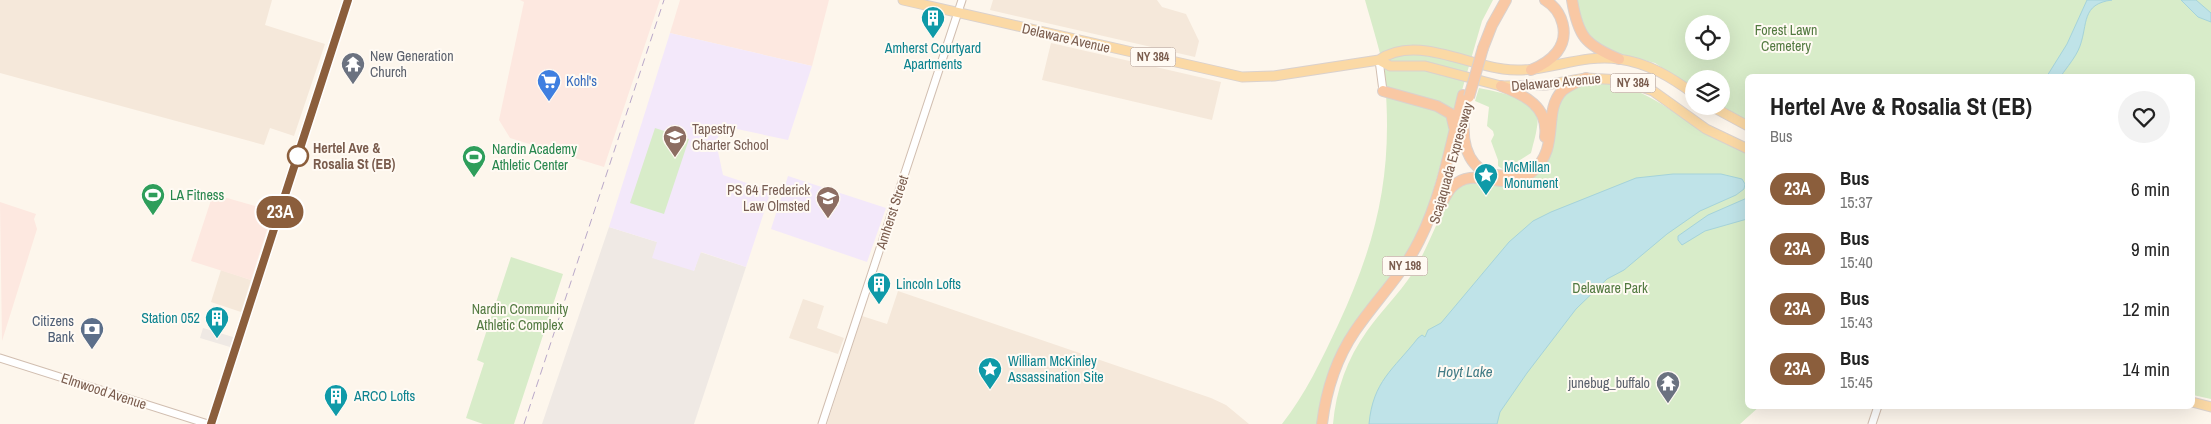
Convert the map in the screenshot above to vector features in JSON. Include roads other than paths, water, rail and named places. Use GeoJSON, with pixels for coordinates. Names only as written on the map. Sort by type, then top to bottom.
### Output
{"type":"FeatureCollection","features":[{"type":"Feature","properties":{"kind":"highway"},"geometry":{"type":"LineString","coordinates":[[1501,2],[1513,0]]}},
{"type":"Feature","properties":{"kind":"highway"},"geometry":{"type":"LineString","coordinates":[[1531,70],[1553,57],[1558,51],[1564,36],[1560,16],[1546,0]]}},
{"type":"Feature","properties":{"kind":"highway"},"geometry":{"type":"LineString","coordinates":[[1572,0],[1578,29],[1585,40],[1599,51],[1619,59]]}},
{"type":"Feature","properties":{"kind":"highway","name":"Scajaquada Expressway"},"geometry":{"type":"LineString","coordinates":[[1322,424],[1331,380],[1346,346],[1360,323],[1404,269],[1420,241],[1434,207],[1454,129],[1466,96],[1479,47],[1501,2]]}},
{"type":"Feature","properties":{"kind":"highway"},"geometry":{"type":"LineString","coordinates":[[1440,206],[1451,188],[1464,179],[1478,177],[1505,182],[1520,179],[1532,172],[1548,149],[1552,114],[1557,98],[1569,86],[1586,78]]}},
{"type":"Feature","properties":{"kind":"highway"},"geometry":{"type":"LineString","coordinates":[[1464,119],[1463,133],[1466,152],[1479,168],[1498,175],[1506,175],[1516,173],[1529,166],[1539,154],[1545,134],[1542,114],[1529,100],[1501,86]]}},
{"type":"Feature","properties":{"kind":"highway"},"geometry":{"type":"LineString","coordinates":[[1382,91],[1437,106],[1451,114],[1454,119],[1454,129]]}},
{"type":"Feature","properties":{"kind":"highway"},"geometry":{"type":"LineString","coordinates":[[1437,106],[1453,105],[1466,96]]}},
{"type":"Feature","properties":{"kind":"highway","name":"Scajaquada Expressway"},"geometry":{"type":"LineString","coordinates":[[1328,424],[1334,391],[1351,350],[1365,328],[1413,265],[1430,235],[1464,119],[1466,96]]}},
{"type":"Feature","properties":{"kind":"main road","name":"Delaware Avenue"},"geometry":{"type":"LineString","coordinates":[[903,0],[1242,77],[1274,76],[1378,60],[1390,52],[1426,52],[1497,68],[1531,70],[1578,59],[1619,59],[1634,62],[1663,73],[1685,88]]}},
{"type":"Feature","properties":{"kind":"main road","name":"Delaware Avenue"},"geometry":{"type":"LineString","coordinates":[[1378,60],[1390,66],[1424,66],[1501,86],[1546,85],[1586,78],[1622,80],[1646,88],[1706,129],[1745,148]]}},
{"type":"Feature","properties":{"kind":"main road"},"geometry":{"type":"LineString","coordinates":[[1728,115],[1745,124]]}},
{"type":"Feature","properties":{"kind":"main road"},"geometry":{"type":"LineString","coordinates":[[2195,403],[2211,407]]}},
{"type":"Feature","properties":{"kind":"street"},"geometry":{"type":"LineString","coordinates":[[210,424],[348,0]]}},
{"type":"Feature","properties":{"kind":"street","name":"Amherst Street"},"geometry":{"type":"LineString","coordinates":[[822,424],[962,0]]}},
{"type":"Feature","properties":{"kind":"street"},"geometry":{"type":"LineString","coordinates":[[1378,60],[1382,91]]}},
{"type":"Feature","properties":{"kind":"street","name":"Elmwood Avenue"},"geometry":{"type":"LineString","coordinates":[[0,358],[210,424]]}},
{"type":"Feature","properties":{"kind":"street"},"geometry":{"type":"LineString","coordinates":[[1872,424],[1877,409]]}},
{"type":"Feature","properties":{"kind":"water"},"geometry":{"type":"Polygon","coordinates":[[[2087,0],[2112,0],[2102,2],[2090,11],[2078,50],[2062,74],[2048,74],[2067,44],[2087,0]]]}},
{"type":"Feature","properties":{"kind":"water"},"geometry":{"type":"Polygon","coordinates":[[[2181,0],[2196,0],[2211,13],[2211,22],[2198,17],[2181,0]]]}},
{"type":"Feature","properties":{"kind":"water","name":"Hoyt Lake"},"geometry":{"type":"Polygon","coordinates":[[[1673,174],[1721,174],[1742,179],[1745,184],[1744,189],[1736,195],[1700,211],[1667,234],[1624,270],[1607,279],[1576,309],[1500,412],[1497,424],[1369,424],[1375,397],[1380,386],[1393,368],[1418,338],[1422,335],[1425,337],[1428,330],[1441,323],[1509,242],[1533,221],[1636,178],[1673,174]]]}},
{"type":"Feature","properties":{"kind":"water"},"geometry":{"type":"Polygon","coordinates":[[[1745,199],[1745,220],[1705,231],[1682,245],[1678,240],[1678,236],[1708,215],[1745,199]]]}},
{"type":"Feature","properties":{"kind":"railway"},"geometry":{"type":"LineString","coordinates":[[524,424],[664,0]]}},
{"type":"Feature","properties":{"kind":"place","name":"Amherst Courtyard Apartments"},"geometry":{"type":"Point","coordinates":[933,39]}},
{"type":"Feature","properties":{"kind":"place","name":"New Generation Church"},"geometry":{"type":"Point","coordinates":[353,85]}},
{"type":"Feature","properties":{"kind":"place","name":"Kohl's"},"geometry":{"type":"Point","coordinates":[549,102]}},
{"type":"Feature","properties":{"kind":"place","name":"Hertel Ave & Rosalia St (EB)"},"geometry":{"type":"Point","coordinates":[298,156]}},
{"type":"Feature","properties":{"kind":"place","name":"Tapestry Charter School"},"geometry":{"type":"Point","coordinates":[675,158]}},
{"type":"Feature","properties":{"kind":"place","name":"Nardin Academy Athletic Center"},"geometry":{"type":"Point","coordinates":[474,178]}},
{"type":"Feature","properties":{"kind":"place","name":"McMillan Monument"},"geometry":{"type":"Point","coordinates":[1486,196]}},
{"type":"Feature","properties":{"kind":"place","name":"LA Fitness"},"geometry":{"type":"Point","coordinates":[153,216]}},
{"type":"Feature","properties":{"kind":"place","name":"PS 64 Frederick Law Olmsted"},"geometry":{"type":"Point","coordinates":[828,219]}},
{"type":"Feature","properties":{"kind":"place","name":"Lincoln Lofts"},"geometry":{"type":"Point","coordinates":[879,305]}},
{"type":"Feature","properties":{"kind":"place","name":"Station 052"},"geometry":{"type":"Point","coordinates":[217,339]}},
{"type":"Feature","properties":{"kind":"place","name":"Citizens Bank"},"geometry":{"type":"Point","coordinates":[92,350]}},
{"type":"Feature","properties":{"kind":"place","name":"William McKinley Assassination Site"},"geometry":{"type":"Point","coordinates":[990,390]}},
{"type":"Feature","properties":{"kind":"place","name":"junebug_buffalo"},"geometry":{"type":"Point","coordinates":[1668,404]}},
{"type":"Feature","properties":{"kind":"place","name":"ARCO Lofts"},"geometry":{"type":"Point","coordinates":[336,417]}},
{"type":"Feature","properties":{"kind":"park label","name":"Forest Lawn Cemetery"},"geometry":{"type":"Point","coordinates":[1786,38]}},
{"type":"Feature","properties":{"kind":"park label","name":"Delaware Park"},"geometry":{"type":"Point","coordinates":[1610,288]}},
{"type":"Feature","properties":{"kind":"park label","name":"Nardin Community Athletic Complex"},"geometry":{"type":"Point","coordinates":[520,318]}}]}
